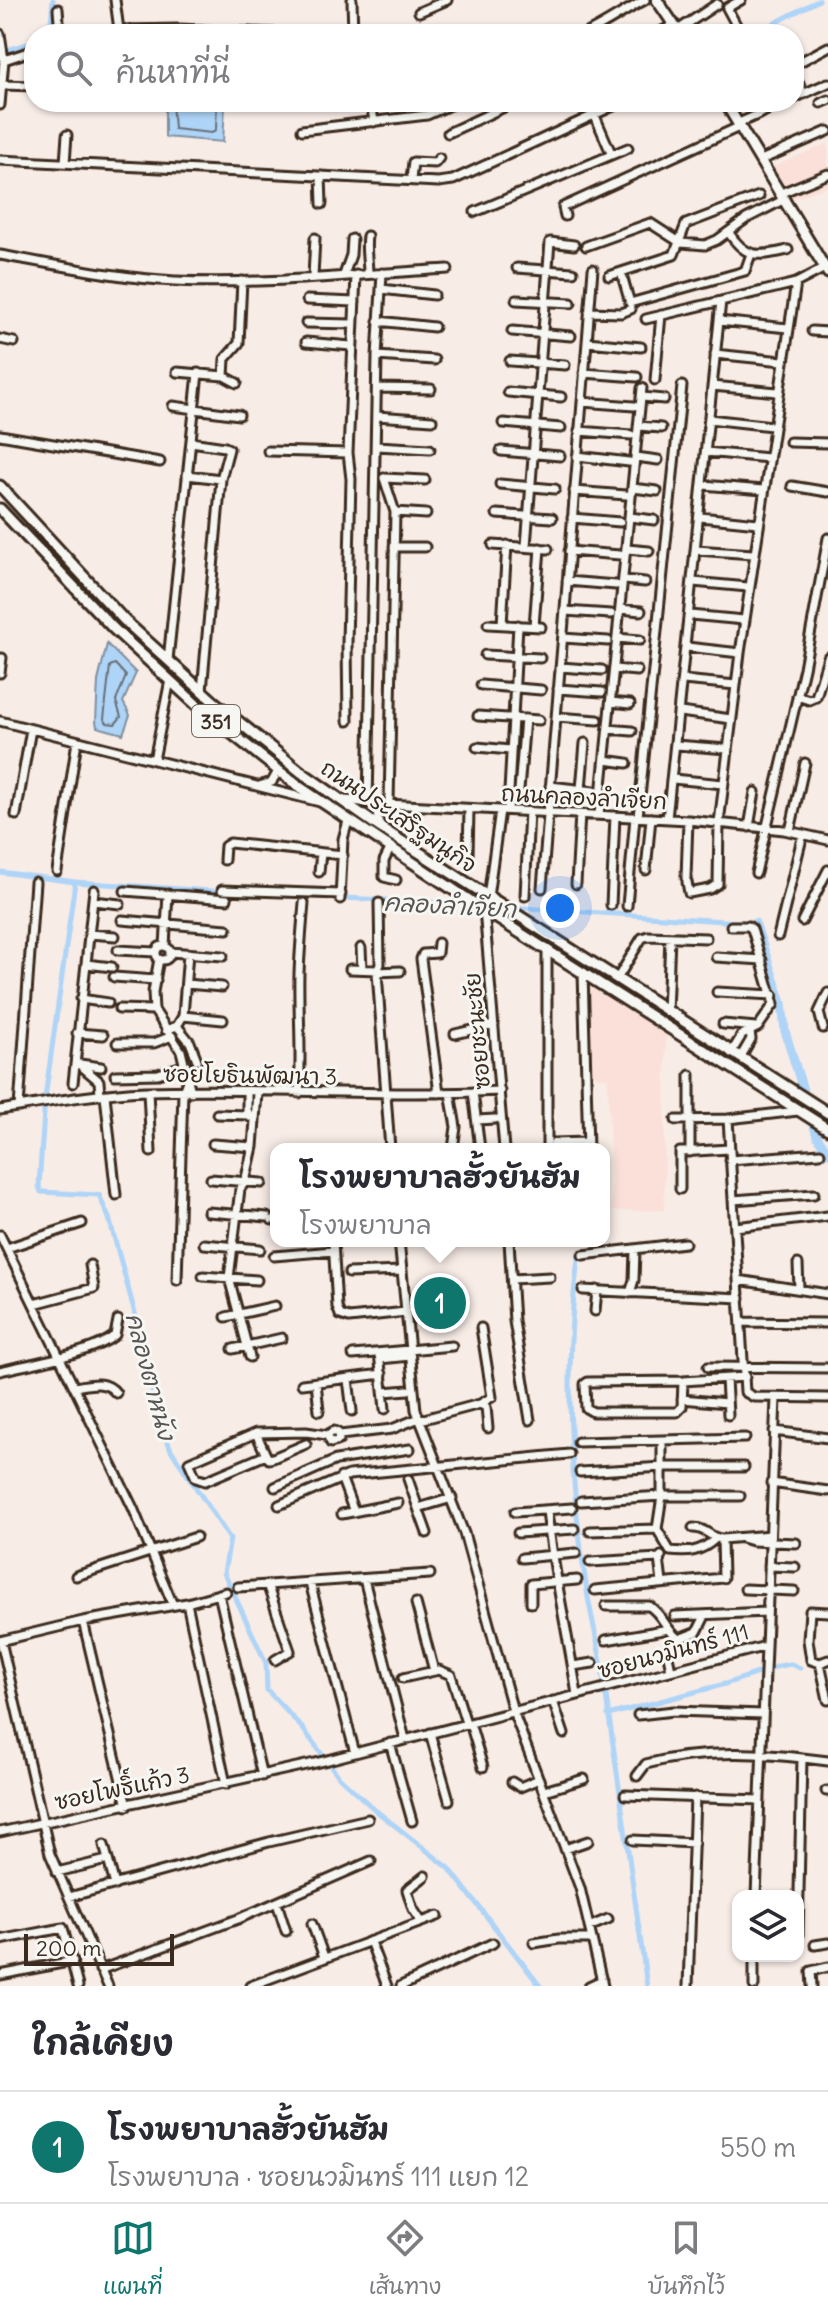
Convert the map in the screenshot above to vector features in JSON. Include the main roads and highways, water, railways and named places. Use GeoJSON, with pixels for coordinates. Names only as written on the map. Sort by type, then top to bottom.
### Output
{"type":"FeatureCollection","features":[{"type":"Feature","properties":{"kind":"main road"},"geometry":{"type":"LineString","coordinates":[[657,0],[673,24]]}},
{"type":"Feature","properties":{"kind":"main road"},"geometry":{"type":"LineString","coordinates":[[732,112],[827,270]]}},
{"type":"Feature","properties":{"kind":"main road","name":"ถนนประเสริฐมนูกิจ"},"geometry":{"type":"LineString","coordinates":[[0,486],[93,587],[168,660],[274,752],[336,799],[735,1056],[822,1107]]}},
{"type":"Feature","properties":{"kind":"main road","name":"ถนนประเสริฐมนูกิจ"},"geometry":{"type":"LineString","coordinates":[[0,509],[114,629],[201,709],[278,771],[462,896],[827,1128]]}},
{"type":"Feature","properties":{"kind":"water"},"geometry":{"type":"Polygon","coordinates":[[[165,112],[225,112],[223,142],[165,137],[165,112]]]}},
{"type":"Feature","properties":{"kind":"water"},"geometry":{"type":"Polygon","coordinates":[[[107,644],[136,673],[123,702],[130,715],[123,734],[97,727],[98,681],[107,644]]]}},
{"type":"Feature","properties":{"kind":"waterway"},"geometry":{"type":"LineString","coordinates":[[51,24],[53,0]]}},
{"type":"Feature","properties":{"kind":"waterway"},"geometry":{"type":"LineString","coordinates":[[773,24],[819,0]]}},
{"type":"Feature","properties":{"kind":"waterway"},"geometry":{"type":"LineString","coordinates":[[1,52],[24,45]]}},
{"type":"Feature","properties":{"kind":"waterway","name":"คลองลำเจียก"},"geometry":{"type":"LineString","coordinates":[[0,872],[75,882],[226,892]]}},
{"type":"Feature","properties":{"kind":"waterway","name":"คลองตาหนัง"},"geometry":{"type":"LineString","coordinates":[[75,882],[45,1098],[41,1192],[99,1195],[109,1218],[145,1350],[156,1411],[171,1450],[230,1539],[224,1573],[266,1663],[267,1690],[303,1729],[340,1778],[449,1868],[540,1986]]}},
{"type":"Feature","properties":{"kind":"waterway","name":"คลองลำเจียก"},"geometry":{"type":"LineString","coordinates":[[256,894],[470,904]]}},
{"type":"Feature","properties":{"kind":"waterway","name":"คลองลำเจียก"},"geometry":{"type":"LineString","coordinates":[[508,907],[755,923]]}},
{"type":"Feature","properties":{"kind":"waterway","name":"คลองลำเจียก"},"geometry":{"type":"LineString","coordinates":[[755,923],[782,1003],[785,1031],[817,1136],[828,1153]]}},
{"type":"Feature","properties":{"kind":"waterway"},"geometry":{"type":"LineString","coordinates":[[579,1253],[570,1378],[576,1509],[647,1986]]}},
{"type":"Feature","properties":{"kind":"waterway"},"geometry":{"type":"LineString","coordinates":[[608,1715],[725,1684],[779,1666],[791,1664],[800,1668]]}},
{"type":"Feature","properties":{"kind":"place","name":"โรงพยาบาลฮั้วยันฮัม"},"geometry":{"type":"Point","coordinates":[440,1303]}}]}
